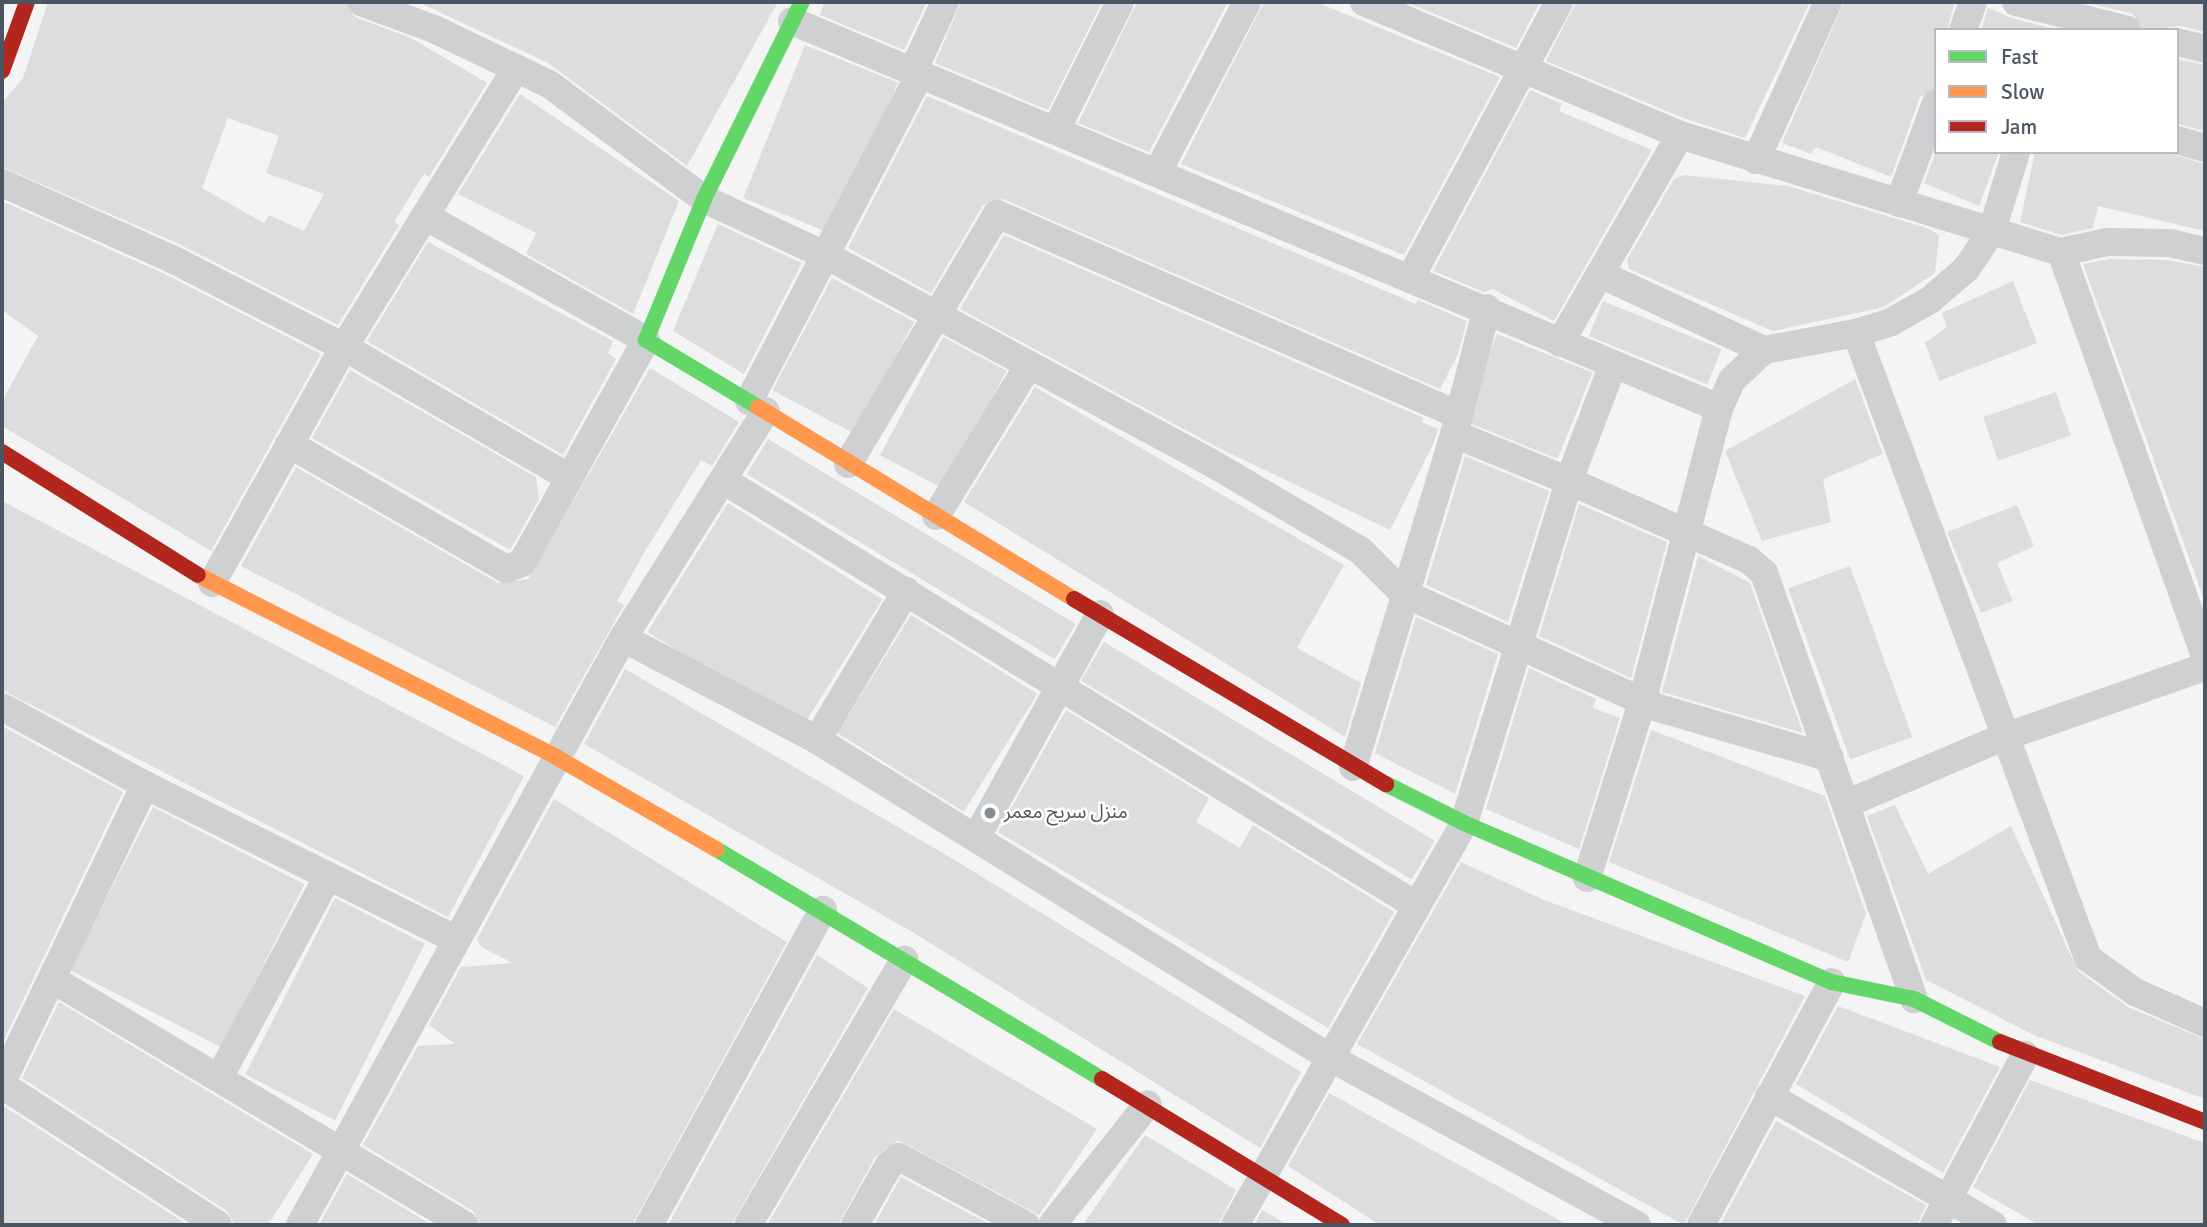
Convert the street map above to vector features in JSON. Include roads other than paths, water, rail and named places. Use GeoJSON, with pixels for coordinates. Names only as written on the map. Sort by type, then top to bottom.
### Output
{"type":"FeatureCollection","features":[{"type":"Feature","properties":{"kind":"street"},"geometry":{"type":"LineString","coordinates":[[3,62],[27,2]]}},
{"type":"Feature","properties":{"kind":"street"},"geometry":{"type":"LineString","coordinates":[[361,2],[549,84],[704,200],[826,256],[931,315],[1029,365],[1360,550],[1403,593],[1642,702],[1830,758]]}},
{"type":"Feature","properties":{"kind":"street"},"geometry":{"type":"LineString","coordinates":[[300,1225],[623,638],[723,480],[826,256],[916,73],[945,2]]}},
{"type":"Feature","properties":{"kind":"street"},"geometry":{"type":"LineString","coordinates":[[1056,130],[1119,2]]}},
{"type":"Feature","properties":{"kind":"street"},"geometry":{"type":"LineString","coordinates":[[1157,173],[1247,2]]}},
{"type":"Feature","properties":{"kind":"street"},"geometry":{"type":"LineString","coordinates":[[1364,2],[1680,135],[2062,252],[2106,242],[2170,243],[2205,251]]}},
{"type":"Feature","properties":{"kind":"street"},"geometry":{"type":"LineString","coordinates":[[1411,277],[1559,2]]}},
{"type":"Feature","properties":{"kind":"street"},"geometry":{"type":"LineString","coordinates":[[1756,160],[1828,2]]}},
{"type":"Feature","properties":{"kind":"street"},"geometry":{"type":"LineString","coordinates":[[1964,28],[1973,2]]}},
{"type":"Feature","properties":{"kind":"street"},"geometry":{"type":"LineString","coordinates":[[2016,2],[2046,20],[2112,28]]}},
{"type":"Feature","properties":{"kind":"street"},"geometry":{"type":"LineString","coordinates":[[289,444],[506,569],[522,563],[646,340],[704,200],[797,11],[916,73],[1487,308],[1612,367],[1719,408]]}},
{"type":"Feature","properties":{"kind":"street"},"geometry":{"type":"LineString","coordinates":[[2179,42],[2205,49]]}},
{"type":"Feature","properties":{"kind":"street"},"geometry":{"type":"LineString","coordinates":[[212,583],[344,347],[516,68]]}},
{"type":"Feature","properties":{"kind":"street"},"geometry":{"type":"LineString","coordinates":[[1899,203],[1934,108]]}},
{"type":"Feature","properties":{"kind":"street"},"geometry":{"type":"LineString","coordinates":[[1560,343],[1680,135]]}},
{"type":"Feature","properties":{"kind":"street"},"geometry":{"type":"LineString","coordinates":[[2179,142],[2205,148]]}},
{"type":"Feature","properties":{"kind":"street"},"geometry":{"type":"LineString","coordinates":[[1587,878],[1642,702],[1689,532],[1719,408],[1742,367],[1764,350],[1856,333],[1891,322],[1930,300],[1966,269],[1992,231],[2015,154]]}},
{"type":"Feature","properties":{"kind":"street"},"geometry":{"type":"LineString","coordinates":[[2,183],[172,259],[344,347],[570,478]]}},
{"type":"Feature","properties":{"kind":"street"},"geometry":{"type":"LineString","coordinates":[[848,464],[931,315],[992,215],[1005,215],[1456,424],[1569,481],[1749,559],[1764,573],[1914,999]]}},
{"type":"Feature","properties":{"kind":"street"},"geometry":{"type":"LineString","coordinates":[[425,216],[758,406],[848,464],[1353,767],[1464,823],[1832,982],[1914,999],[2025,1055],[2205,1122]]}},
{"type":"Feature","properties":{"kind":"street"},"geometry":{"type":"LineString","coordinates":[[2062,252],[2205,657]]}},
{"type":"Feature","properties":{"kind":"street"},"geometry":{"type":"LineString","coordinates":[[1600,274],[1764,350]]}},
{"type":"Feature","properties":{"kind":"street"},"geometry":{"type":"LineString","coordinates":[[1353,767],[1403,593],[1456,424],[1487,308]]}},
{"type":"Feature","properties":{"kind":"street"},"geometry":{"type":"LineString","coordinates":[[1856,333],[1931,545],[2007,737],[2088,958],[2136,992],[2205,1023]]}},
{"type":"Feature","properties":{"kind":"street"},"geometry":{"type":"LineString","coordinates":[[936,516],[1029,365]]}},
{"type":"Feature","properties":{"kind":"street"},"geometry":{"type":"LineString","coordinates":[[1235,1225],[1464,823],[1569,481],[1612,367]]}},
{"type":"Feature","properties":{"kind":"street"},"geometry":{"type":"LineString","coordinates":[[2,452],[212,583],[556,757],[823,910],[1148,1104],[1342,1225]]}},
{"type":"Feature","properties":{"kind":"street"},"geometry":{"type":"LineString","coordinates":[[723,480],[1417,906]]}},
{"type":"Feature","properties":{"kind":"street"},"geometry":{"type":"LineString","coordinates":[[817,740],[906,591]]}},
{"type":"Feature","properties":{"kind":"street"},"geometry":{"type":"LineString","coordinates":[[976,838],[1057,683],[1100,614]]}},
{"type":"Feature","properties":{"kind":"street"},"geometry":{"type":"LineString","coordinates":[[623,638],[817,740],[1329,1057],[1637,1225]]}},
{"type":"Feature","properties":{"kind":"street"},"geometry":{"type":"LineString","coordinates":[[1846,804],[2007,737],[2205,667]]}},
{"type":"Feature","properties":{"kind":"street"},"geometry":{"type":"LineString","coordinates":[[2,707],[145,785],[455,939]]}},
{"type":"Feature","properties":{"kind":"street"},"geometry":{"type":"LineString","coordinates":[[145,785],[2,1084],[218,1225]]}},
{"type":"Feature","properties":{"kind":"street"},"geometry":{"type":"LineString","coordinates":[[220,1076],[328,876]]}},
{"type":"Feature","properties":{"kind":"street"},"geometry":{"type":"LineString","coordinates":[[649,1225],[823,910]]}},
{"type":"Feature","properties":{"kind":"street"},"geometry":{"type":"LineString","coordinates":[[748,1225],[904,960]]}},
{"type":"Feature","properties":{"kind":"street"},"geometry":{"type":"LineString","coordinates":[[52,979],[220,1076],[464,1225]]}},
{"type":"Feature","properties":{"kind":"street"},"geometry":{"type":"LineString","coordinates":[[1701,1225],[1832,982]]}},
{"type":"Feature","properties":{"kind":"street"},"geometry":{"type":"LineString","coordinates":[[1934,1225],[2025,1055]]}},
{"type":"Feature","properties":{"kind":"street"},"geometry":{"type":"LineString","coordinates":[[1769,1096],[1993,1225]]}},
{"type":"Feature","properties":{"kind":"street"},"geometry":{"type":"LineString","coordinates":[[1052,1225],[1148,1104]]}},
{"type":"Feature","properties":{"kind":"street"},"geometry":{"type":"LineString","coordinates":[[855,1225],[889,1165],[899,1157],[1026,1225]]}},
{"type":"Feature","properties":{"kind":"place","name":"منزل سريح معمر"},"geometry":{"type":"Point","coordinates":[990,813]}}]}
